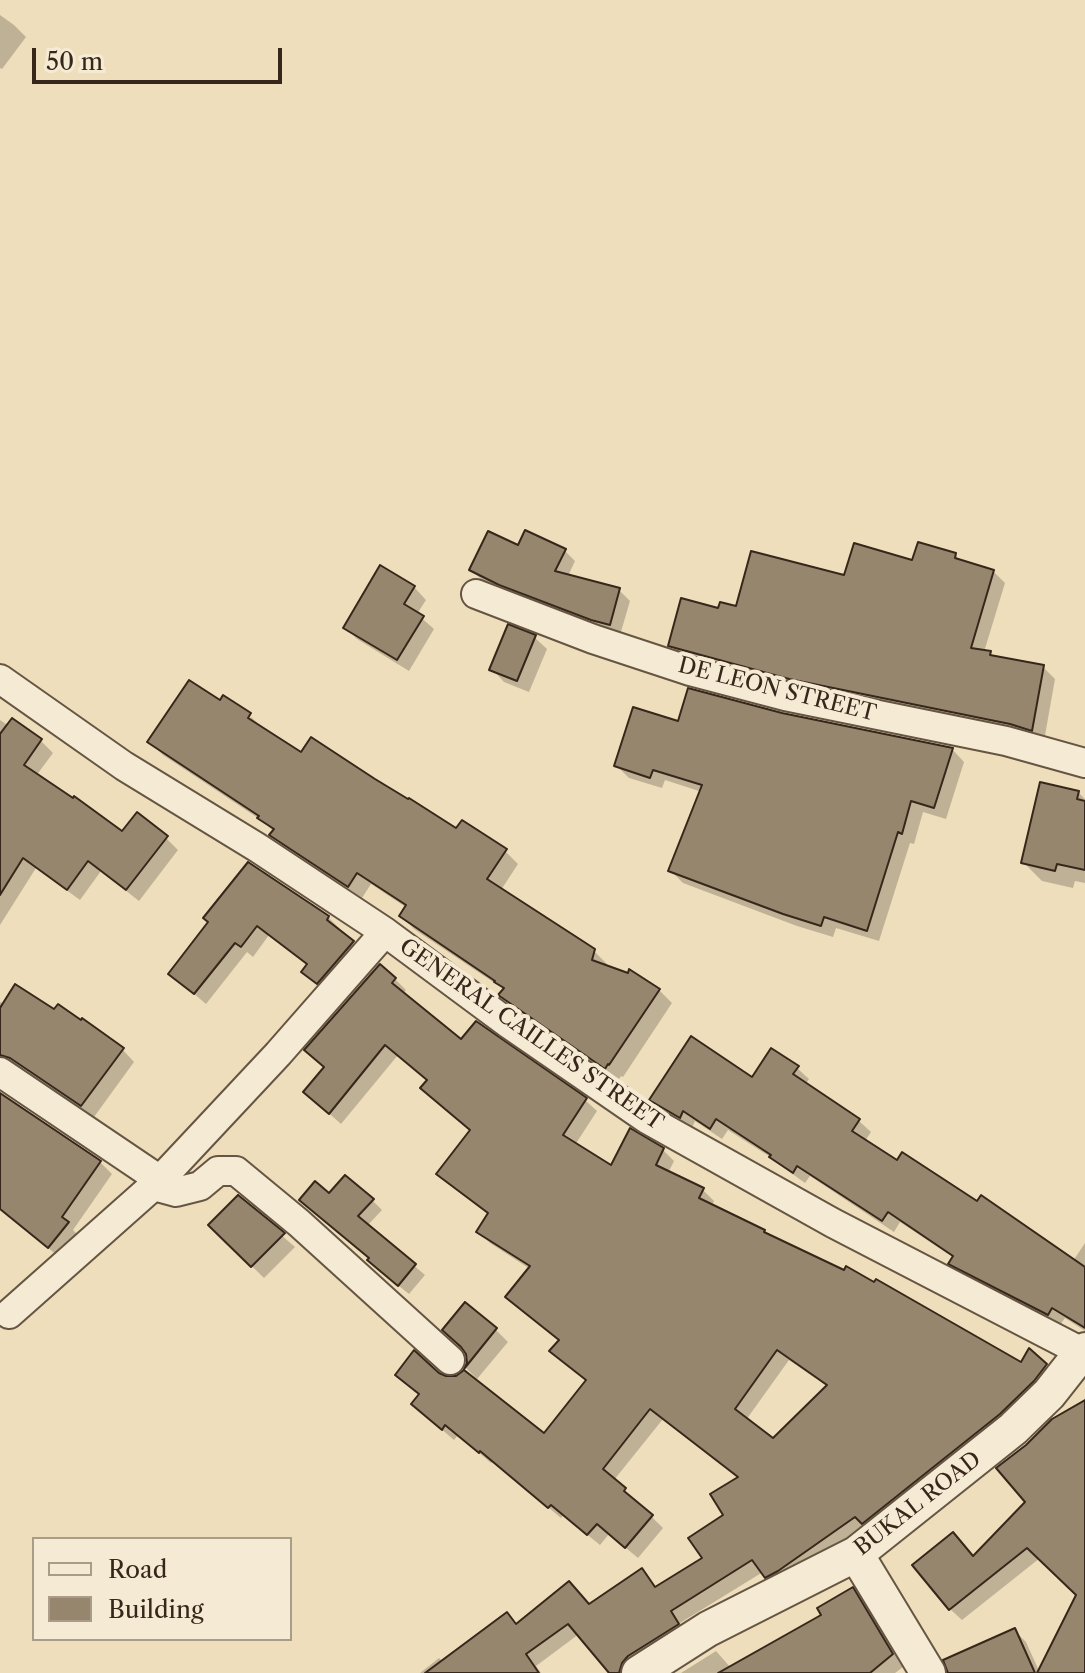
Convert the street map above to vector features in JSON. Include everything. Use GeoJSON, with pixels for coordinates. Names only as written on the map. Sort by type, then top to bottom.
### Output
{"type":"FeatureCollection","features":[{"type":"Feature","properties":{"kind":"street","name":"DE LEON STREET"},"geometry":{"type":"LineString","coordinates":[[476,594],[593,639],[690,671],[785,696],[1006,741],[1085,763]]}},
{"type":"Feature","properties":{"kind":"street","name":"GENERAL CAILLES STREET"},"geometry":{"type":"LineString","coordinates":[[1,684],[385,932],[509,1024],[647,1119],[833,1223],[1084,1350]]}},
{"type":"Feature","properties":{"kind":"street"},"geometry":{"type":"LineString","coordinates":[[9,1314],[157,1183],[278,1054],[385,932]]}},
{"type":"Feature","properties":{"kind":"street"},"geometry":{"type":"LineString","coordinates":[[0,1072],[157,1183],[176,1192],[200,1186],[218,1171],[236,1171],[299,1223],[450,1360]]}},
{"type":"Feature","properties":{"kind":"street","name":"BUKAL ROAD"},"geometry":{"type":"LineString","coordinates":[[639,1673],[708,1629],[856,1554],[1013,1429],[1049,1394],[1084,1350]]}},
{"type":"Feature","properties":{"kind":"street"},"geometry":{"type":"LineString","coordinates":[[856,1554],[928,1673]]}},
{"type":"Feature","properties":{"kind":"building"},"geometry":{"type":"Polygon","coordinates":[[[525,530],[566,549],[555,571],[620,588],[610,625],[499,585],[469,570],[488,531],[518,545],[525,530]]]}},
{"type":"Feature","properties":{"kind":"building"},"geometry":{"type":"Polygon","coordinates":[[[918,542],[956,553],[955,558],[994,570],[971,648],[991,651],[990,655],[1044,665],[1032,731],[789,679],[668,646],[681,598],[718,608],[720,602],[736,606],[751,551],[844,575],[854,543],[912,560],[918,542]]]}},
{"type":"Feature","properties":{"kind":"building"},"geometry":{"type":"Polygon","coordinates":[[[380,565],[415,586],[404,604],[424,616],[397,660],[343,628],[380,565]]]}},
{"type":"Feature","properties":{"kind":"building"},"geometry":{"type":"Polygon","coordinates":[[[508,624],[536,635],[517,681],[489,670],[508,624]]]}},
{"type":"Feature","properties":{"kind":"building"},"geometry":{"type":"Polygon","coordinates":[[[189,680],[220,700],[223,695],[251,713],[248,718],[301,752],[311,737],[456,828],[462,820],[507,849],[487,879],[595,949],[592,960],[628,973],[629,969],[660,989],[609,1065],[605,1069],[498,995],[504,988],[399,916],[406,905],[357,873],[348,887],[269,835],[274,829],[257,818],[259,816],[147,742],[189,680]]]}},
{"type":"Feature","properties":{"kind":"building"},"geometry":{"type":"Polygon","coordinates":[[[688,688],[782,713],[953,748],[934,808],[911,801],[867,931],[824,917],[821,926],[668,871],[702,785],[653,770],[650,778],[614,766],[633,707],[678,721],[688,688]]]}},
{"type":"Feature","properties":{"kind":"building"},"geometry":{"type":"Polygon","coordinates":[[[12,718],[42,739],[24,765],[122,831],[137,812],[168,836],[126,890],[88,861],[67,890],[23,858],[0,895],[0,734],[12,718]]]}},
{"type":"Feature","properties":{"kind":"building"},"geometry":{"type":"Polygon","coordinates":[[[1040,782],[1079,791],[1077,799],[1085,801],[1085,870],[1057,864],[1055,871],[1021,863],[1040,782]]]}},
{"type":"Feature","properties":{"kind":"building"},"geometry":{"type":"Polygon","coordinates":[[[248,862],[329,916],[327,920],[354,941],[317,984],[301,972],[307,964],[257,926],[241,947],[235,943],[194,994],[168,974],[208,922],[203,918],[248,862]]]}},
{"type":"Feature","properties":{"kind":"building"},"geometry":{"type":"Polygon","coordinates":[[[380,964],[396,978],[392,983],[461,1039],[476,1021],[587,1098],[563,1135],[611,1165],[630,1128],[664,1148],[656,1165],[704,1188],[699,1198],[844,1270],[846,1266],[874,1282],[876,1279],[1021,1362],[1029,1348],[1047,1364],[1000,1414],[862,1524],[855,1517],[765,1578],[752,1560],[671,1611],[679,1624],[628,1656],[619,1673],[609,1673],[568,1624],[526,1654],[539,1673],[425,1673],[507,1612],[516,1624],[569,1581],[589,1604],[642,1568],[655,1587],[702,1558],[688,1538],[723,1515],[710,1494],[738,1477],[650,1409],[603,1469],[653,1515],[625,1548],[597,1524],[587,1535],[551,1505],[548,1508],[480,1451],[445,1425],[442,1430],[411,1404],[419,1394],[395,1375],[414,1350],[446,1376],[456,1376],[464,1370],[544,1433],[586,1380],[549,1351],[559,1340],[505,1297],[530,1266],[476,1232],[488,1213],[436,1174],[470,1130],[420,1088],[427,1080],[385,1045],[329,1114],[303,1092],[324,1067],[304,1050],[380,964]],[[777,1350],[735,1409],[773,1438],[827,1385],[777,1350]]]}},
{"type":"Feature","properties":{"kind":"building"},"geometry":{"type":"Polygon","coordinates":[[[15,984],[54,1009],[58,1004],[82,1018],[124,1048],[81,1106],[10,1058],[0,1055],[0,1008],[15,984]]]}},
{"type":"Feature","properties":{"kind":"building"},"geometry":{"type":"Polygon","coordinates":[[[691,1036],[752,1077],[771,1048],[799,1066],[793,1074],[860,1119],[852,1131],[897,1160],[902,1152],[977,1201],[981,1195],[1085,1267],[1085,1328],[1052,1308],[1048,1315],[948,1264],[953,1256],[888,1212],[882,1221],[797,1166],[793,1173],[716,1119],[710,1129],[683,1111],[680,1118],[649,1100],[691,1036]]]}},
{"type":"Feature","properties":{"kind":"building"},"geometry":{"type":"Polygon","coordinates":[[[0,1093],[101,1161],[62,1217],[69,1222],[48,1248],[0,1209],[0,1093]]]}},
{"type":"Feature","properties":{"kind":"building"},"geometry":{"type":"Polygon","coordinates":[[[345,1175],[374,1199],[358,1216],[416,1264],[398,1286],[299,1200],[315,1181],[329,1193],[345,1175]]]}},
{"type":"Feature","properties":{"kind":"building"},"geometry":{"type":"Polygon","coordinates":[[[238,1195],[285,1233],[251,1267],[208,1225],[238,1195]]]}},
{"type":"Feature","properties":{"kind":"building"},"geometry":{"type":"Polygon","coordinates":[[[465,1302],[497,1328],[464,1369],[466,1354],[442,1330],[465,1302]]]}},
{"type":"Feature","properties":{"kind":"building"},"geometry":{"type":"Polygon","coordinates":[[[1085,1400],[1085,1673],[1037,1673],[1076,1595],[1027,1548],[949,1610],[912,1565],[953,1532],[973,1556],[1025,1502],[996,1468],[1026,1445],[1052,1419],[1085,1400]]]}},
{"type":"Feature","properties":{"kind":"building"},"geometry":{"type":"Polygon","coordinates":[[[853,1587],[893,1654],[870,1673],[718,1673],[821,1615],[817,1608],[853,1587]]]}},
{"type":"Feature","properties":{"kind":"building"},"geometry":{"type":"Polygon","coordinates":[[[1015,1628],[1035,1673],[948,1673],[943,1660],[1015,1628]]]}}]}
